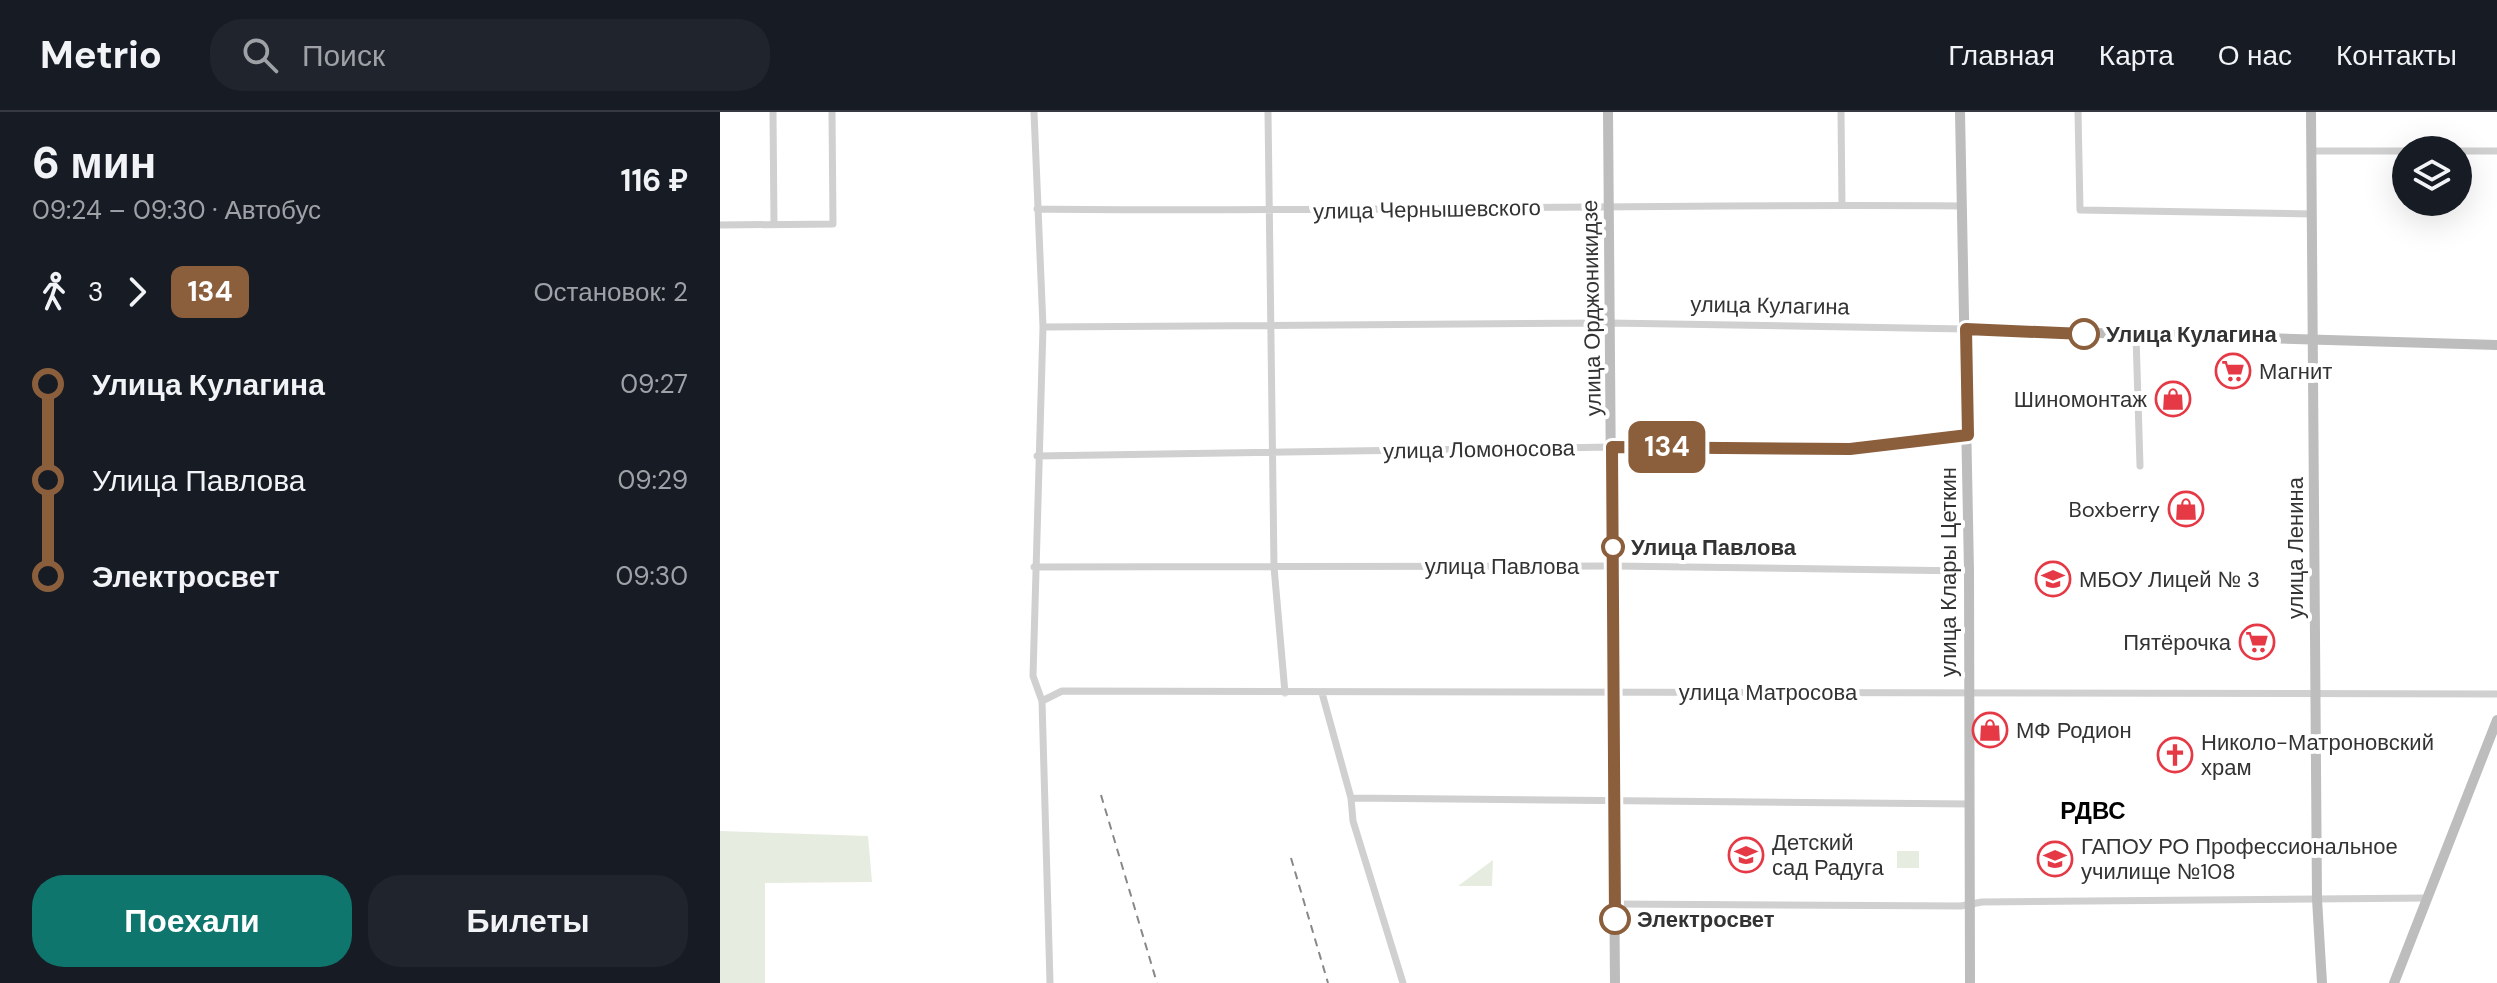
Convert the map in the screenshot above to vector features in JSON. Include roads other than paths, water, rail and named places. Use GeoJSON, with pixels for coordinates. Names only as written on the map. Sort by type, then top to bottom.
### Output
{"type":"FeatureCollection","features":[{"type":"Feature","properties":{"kind":"street"},"geometry":{"type":"LineString","coordinates":[[773,112],[774,224]]}},
{"type":"Feature","properties":{"kind":"street"},"geometry":{"type":"LineString","coordinates":[[720,225],[833,224],[832,112]]}},
{"type":"Feature","properties":{"kind":"street"},"geometry":{"type":"LineString","coordinates":[[1034,112],[1043,327],[1033,676],[1042,701],[1050,983]]}},
{"type":"Feature","properties":{"kind":"street"},"geometry":{"type":"LineString","coordinates":[[1268,112],[1274,567],[1285,693]]}},
{"type":"Feature","properties":{"kind":"street","name":"улица Орджоникидзе"},"geometry":{"type":"LineString","coordinates":[[1608,112],[1615,983]]}},
{"type":"Feature","properties":{"kind":"street"},"geometry":{"type":"LineString","coordinates":[[1841,112],[1842,205]]}},
{"type":"Feature","properties":{"kind":"street","name":"улица Клары Цеткин"},"geometry":{"type":"LineString","coordinates":[[1960,112],[1968,435],[1970,983]]}},
{"type":"Feature","properties":{"kind":"street"},"geometry":{"type":"LineString","coordinates":[[2078,112],[2080,210],[2312,214]]}},
{"type":"Feature","properties":{"kind":"street","name":"улица Ленина"},"geometry":{"type":"LineString","coordinates":[[2311,112],[2317,899],[2322,983]]}},
{"type":"Feature","properties":{"kind":"street"},"geometry":{"type":"LineString","coordinates":[[2311,151],[2392,151]]}},
{"type":"Feature","properties":{"kind":"street"},"geometry":{"type":"LineString","coordinates":[[2472,151],[2497,151]]}},
{"type":"Feature","properties":{"kind":"street","name":"улица Чернышевского"},"geometry":{"type":"LineString","coordinates":[[1037,209],[1269,212],[1610,206],[1962,206]]}},
{"type":"Feature","properties":{"kind":"street","name":"улица Кулагина"},"geometry":{"type":"LineString","coordinates":[[1043,327],[1610,323],[1966,329],[2136,336],[2313,337],[2497,345]]}},
{"type":"Feature","properties":{"kind":"street"},"geometry":{"type":"LineString","coordinates":[[2136,336],[2140,466]]}},
{"type":"Feature","properties":{"kind":"street","name":"улица Ломоносова"},"geometry":{"type":"LineString","coordinates":[[1037,456],[1612,447],[1850,449],[1968,435]]}},
{"type":"Feature","properties":{"kind":"street","name":"улица Павлова"},"geometry":{"type":"LineString","coordinates":[[1034,567],[1614,566],[1969,571]]}},
{"type":"Feature","properties":{"kind":"street","name":"улица Матросова"},"geometry":{"type":"LineString","coordinates":[[1042,701],[1062,691],[2497,694]]}},
{"type":"Feature","properties":{"kind":"street"},"geometry":{"type":"LineString","coordinates":[[1322,693],[1351,798],[1353,821],[1403,983]]}},
{"type":"Feature","properties":{"kind":"street"},"geometry":{"type":"LineString","coordinates":[[2394,983],[2430,898],[2497,720]]}},
{"type":"Feature","properties":{"kind":"street"},"geometry":{"type":"LineString","coordinates":[[1351,798],[1970,804]]}},
{"type":"Feature","properties":{"kind":"street"},"geometry":{"type":"LineString","coordinates":[[1615,904],[1970,904],[2430,898]]}},
{"type":"Feature","properties":{"kind":"railway"},"geometry":{"type":"LineString","coordinates":[[1101,795],[1157,983]]}},
{"type":"Feature","properties":{"kind":"railway"},"geometry":{"type":"LineString","coordinates":[[1291,858],[1328,983]]}},
{"type":"Feature","properties":{"kind":"place","name":"Улица Кулагина"},"geometry":{"type":"Point","coordinates":[2084,334]}},
{"type":"Feature","properties":{"kind":"place","name":"Магнит"},"geometry":{"type":"Point","coordinates":[2233,371]}},
{"type":"Feature","properties":{"kind":"place","name":"Шиномонтаж"},"geometry":{"type":"Point","coordinates":[2173,399]}},
{"type":"Feature","properties":{"kind":"place","name":"Boxberry"},"geometry":{"type":"Point","coordinates":[2186,509]}},
{"type":"Feature","properties":{"kind":"place","name":"Улица Павлова"},"geometry":{"type":"Point","coordinates":[1613,547]}},
{"type":"Feature","properties":{"kind":"place","name":"МБОУ Лицей № 3"},"geometry":{"type":"Point","coordinates":[2053,579]}},
{"type":"Feature","properties":{"kind":"place","name":"Пятёрочка"},"geometry":{"type":"Point","coordinates":[2257,642]}},
{"type":"Feature","properties":{"kind":"place","name":"МФ Родион"},"geometry":{"type":"Point","coordinates":[1990,730]}},
{"type":"Feature","properties":{"kind":"place","name":"Николо-Матроновский храм"},"geometry":{"type":"Point","coordinates":[2175,755]}},
{"type":"Feature","properties":{"kind":"place","name":"Детский сад Радуга"},"geometry":{"type":"Point","coordinates":[1746,855]}},
{"type":"Feature","properties":{"kind":"place","name":"ГАПОУ РО Профессиональное училище №108"},"geometry":{"type":"Point","coordinates":[2055,859]}},
{"type":"Feature","properties":{"kind":"place","name":"Электросвет"},"geometry":{"type":"Point","coordinates":[1615,919]}},
{"type":"Feature","properties":{"kind":"district","name":"РДВС"},"geometry":{"type":"Point","coordinates":[2093,811]}}]}
